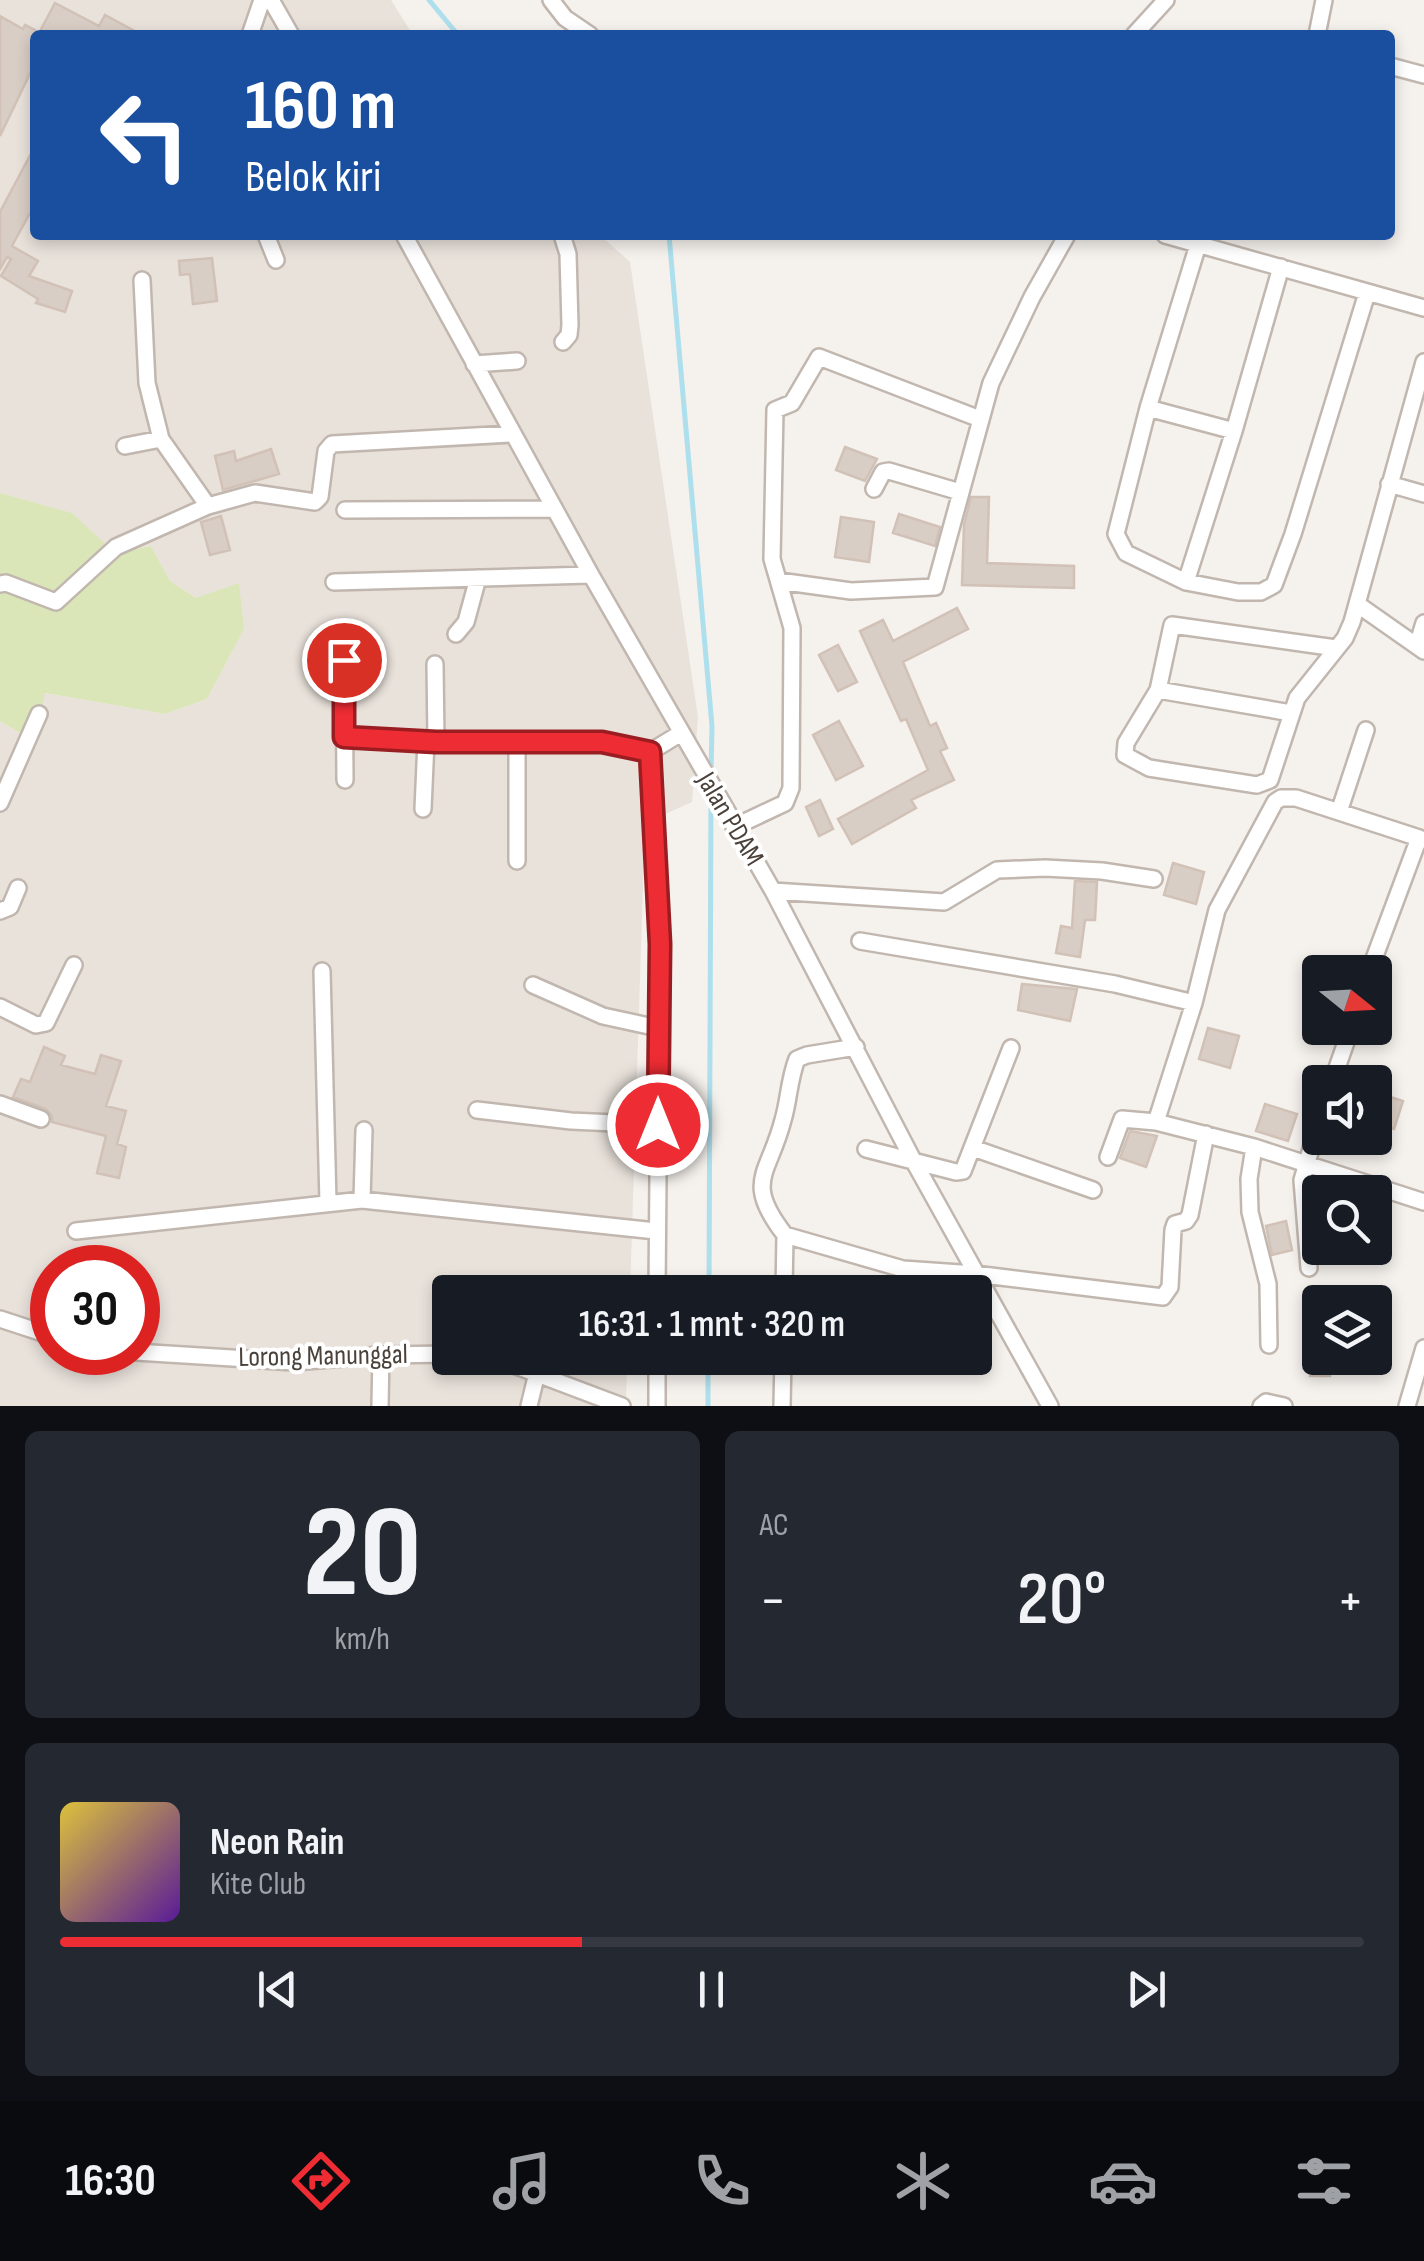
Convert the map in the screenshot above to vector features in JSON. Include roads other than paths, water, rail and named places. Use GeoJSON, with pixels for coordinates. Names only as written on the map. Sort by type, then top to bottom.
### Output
{"type":"FeatureCollection","features":[{"type":"Feature","properties":{"kind":"street"},"geometry":{"type":"LineString","coordinates":[[252,30],[262,0]]}},
{"type":"Feature","properties":{"kind":"street"},"geometry":{"type":"LineString","coordinates":[[270,0],[288,30]]}},
{"type":"Feature","properties":{"kind":"street"},"geometry":{"type":"LineString","coordinates":[[551,0],[565,18],[583,30]]}},
{"type":"Feature","properties":{"kind":"street"},"geometry":{"type":"LineString","coordinates":[[1139,30],[1166,0]]}},
{"type":"Feature","properties":{"kind":"street"},"geometry":{"type":"LineString","coordinates":[[1318,30],[1324,0]]}},
{"type":"Feature","properties":{"kind":"street"},"geometry":{"type":"LineString","coordinates":[[1395,67],[1424,75]]}},
{"type":"Feature","properties":{"kind":"street"},"geometry":{"type":"LineString","coordinates":[[268,240],[276,260]]}},
{"type":"Feature","properties":{"kind":"street","name":"Jalan PDAM"},"geometry":{"type":"LineString","coordinates":[[407,240],[591,575],[773,891],[913,1160],[1050,1406]]}},
{"type":"Feature","properties":{"kind":"street"},"geometry":{"type":"LineString","coordinates":[[563,342],[570,336],[568,254],[564,240]]}},
{"type":"Feature","properties":{"kind":"street"},"geometry":{"type":"LineString","coordinates":[[778,581],[851,591],[932,588],[938,581],[980,419],[1004,356],[1065,240]]}},
{"type":"Feature","properties":{"kind":"street"},"geometry":{"type":"LineString","coordinates":[[1367,292],[1294,534],[1274,585],[1261,592],[1238,592],[1186,582],[1126,553],[1116,534],[1148,408],[1199,240],[1424,308]]}},
{"type":"Feature","properties":{"kind":"street"},"geometry":{"type":"LineString","coordinates":[[1186,582],[1281,267]]}},
{"type":"Feature","properties":{"kind":"street"},"geometry":{"type":"LineString","coordinates":[[142,280],[146,382],[161,439],[208,506]]}},
{"type":"Feature","properties":{"kind":"street"},"geometry":{"type":"LineString","coordinates":[[734,826],[777,809],[790,794],[792,628],[772,559],[774,410],[792,402],[818,357],[980,419]]}},
{"type":"Feature","properties":{"kind":"street"},"geometry":{"type":"LineString","coordinates":[[474,364],[517,361]]}},
{"type":"Feature","properties":{"kind":"street"},"geometry":{"type":"LineString","coordinates":[[1336,648],[1174,624],[1169,631],[1158,690],[1124,752],[1129,759],[1156,770],[1265,784],[1274,773],[1291,712],[1303,688],[1345,638],[1389,484],[1416,418],[1424,362]]}},
{"type":"Feature","properties":{"kind":"street"},"geometry":{"type":"LineString","coordinates":[[1148,408],[1234,432]]}},
{"type":"Feature","properties":{"kind":"street"},"geometry":{"type":"LineString","coordinates":[[0,584],[10,584],[50,602],[61,601],[116,547],[208,506],[248,493],[315,502],[320,496],[326,451],[332,444],[512,434]]}},
{"type":"Feature","properties":{"kind":"street"},"geometry":{"type":"LineString","coordinates":[[125,446],[161,439]]}},
{"type":"Feature","properties":{"kind":"street"},"geometry":{"type":"LineString","coordinates":[[874,489],[883,472],[890,471],[960,492]]}},
{"type":"Feature","properties":{"kind":"street"},"geometry":{"type":"LineString","coordinates":[[1389,484],[1424,494]]}},
{"type":"Feature","properties":{"kind":"street"},"geometry":{"type":"LineString","coordinates":[[345,510],[554,509]]}},
{"type":"Feature","properties":{"kind":"street"},"geometry":{"type":"LineString","coordinates":[[334,582],[591,575]]}},
{"type":"Feature","properties":{"kind":"street"},"geometry":{"type":"LineString","coordinates":[[456,634],[466,622],[478,578]]}},
{"type":"Feature","properties":{"kind":"street"},"geometry":{"type":"LineString","coordinates":[[1357,604],[1421,648],[1424,623]]}},
{"type":"Feature","properties":{"kind":"street"},"geometry":{"type":"LineString","coordinates":[[344,660],[345,780]]}},
{"type":"Feature","properties":{"kind":"street"},"geometry":{"type":"LineString","coordinates":[[423,810],[435,664]]}},
{"type":"Feature","properties":{"kind":"street"},"geometry":{"type":"LineString","coordinates":[[1158,690],[1291,712]]}},
{"type":"Feature","properties":{"kind":"street"},"geometry":{"type":"LineString","coordinates":[[0,804],[39,714]]}},
{"type":"Feature","properties":{"kind":"street"},"geometry":{"type":"LineString","coordinates":[[1339,812],[1366,730]]}},
{"type":"Feature","properties":{"kind":"street"},"geometry":{"type":"LineString","coordinates":[[344,737],[431,742],[602,742],[650,752],[681,733]]}},
{"type":"Feature","properties":{"kind":"street"},"geometry":{"type":"LineString","coordinates":[[517,741],[517,861]]}},
{"type":"Feature","properties":{"kind":"street"},"geometry":{"type":"LineString","coordinates":[[650,752],[660,944],[656,1275]]}},
{"type":"Feature","properties":{"kind":"street"},"geometry":{"type":"LineString","coordinates":[[1156,1122],[1194,1003],[1217,910],[1275,802],[1288,797],[1421,839],[1377,955]]}},
{"type":"Feature","properties":{"kind":"street"},"geometry":{"type":"LineString","coordinates":[[773,891],[938,902],[952,899],[997,870],[1102,871],[1154,879]]}},
{"type":"Feature","properties":{"kind":"street"},"geometry":{"type":"LineString","coordinates":[[0,911],[10,907],[18,888]]}},
{"type":"Feature","properties":{"kind":"street"},"geometry":{"type":"LineString","coordinates":[[860,940],[1114,984],[1194,1003]]}},
{"type":"Feature","properties":{"kind":"street"},"geometry":{"type":"LineString","coordinates":[[0,1007],[36,1024],[46,1023],[74,964]]}},
{"type":"Feature","properties":{"kind":"street"},"geometry":{"type":"LineString","coordinates":[[322,971],[328,1202]]}},
{"type":"Feature","properties":{"kind":"street"},"geometry":{"type":"LineString","coordinates":[[533,985],[603,1016],[658,1028]]}},
{"type":"Feature","properties":{"kind":"street"},"geometry":{"type":"LineString","coordinates":[[856,1047],[797,1059],[790,1075],[783,1122],[767,1159],[762,1184],[770,1216],[786,1235],[903,1269],[1167,1295],[1173,1230],[1175,1224],[1186,1221],[1190,1215],[1206,1134]]}},
{"type":"Feature","properties":{"kind":"street"},"geometry":{"type":"LineString","coordinates":[[866,1149],[961,1172],[967,1167],[1011,1048]]}},
{"type":"Feature","properties":{"kind":"street"},"geometry":{"type":"LineString","coordinates":[[0,1104],[40,1119]]}},
{"type":"Feature","properties":{"kind":"street"},"geometry":{"type":"LineString","coordinates":[[477,1110],[571,1121],[658,1125]]}},
{"type":"Feature","properties":{"kind":"street"},"geometry":{"type":"LineString","coordinates":[[1108,1156],[1122,1119],[1156,1122],[1305,1162],[1424,1202]]}},
{"type":"Feature","properties":{"kind":"street"},"geometry":{"type":"LineString","coordinates":[[362,1200],[364,1130]]}},
{"type":"Feature","properties":{"kind":"street"},"geometry":{"type":"LineString","coordinates":[[1254,1147],[1249,1179],[1250,1212],[1268,1284],[1269,1345]]}},
{"type":"Feature","properties":{"kind":"street"},"geometry":{"type":"LineString","coordinates":[[974,1148],[1093,1190]]}},
{"type":"Feature","properties":{"kind":"street"},"geometry":{"type":"LineString","coordinates":[[1307,1155],[1303,1208],[1309,1268]]}},
{"type":"Feature","properties":{"kind":"street"},"geometry":{"type":"LineString","coordinates":[[76,1231],[362,1200],[656,1231]]}},
{"type":"Feature","properties":{"kind":"street"},"geometry":{"type":"LineString","coordinates":[[785,1275],[786,1235]]}},
{"type":"Feature","properties":{"kind":"street"},"geometry":{"type":"LineString","coordinates":[[1,1323],[30,1330]]}},
{"type":"Feature","properties":{"kind":"street"},"geometry":{"type":"LineString","coordinates":[[1407,1406],[1424,1348]]}},
{"type":"Feature","properties":{"kind":"street","name":"Lorong Manunggal"},"geometry":{"type":"LineString","coordinates":[[160,1354],[294,1362],[432,1354]]}},
{"type":"Feature","properties":{"kind":"street"},"geometry":{"type":"LineString","coordinates":[[380,1406],[381,1355]]}},
{"type":"Feature","properties":{"kind":"street"},"geometry":{"type":"LineString","coordinates":[[529,1406],[537,1375]]}},
{"type":"Feature","properties":{"kind":"street"},"geometry":{"type":"LineString","coordinates":[[542,1375],[622,1406]]}},
{"type":"Feature","properties":{"kind":"street"},"geometry":{"type":"LineString","coordinates":[[657,1375],[657,1406]]}},
{"type":"Feature","properties":{"kind":"street"},"geometry":{"type":"LineString","coordinates":[[782,1406],[783,1375]]}},
{"type":"Feature","properties":{"kind":"street"},"geometry":{"type":"LineString","coordinates":[[1261,1406],[1266,1402],[1284,1406]]}},
{"type":"Feature","properties":{"kind":"waterway"},"geometry":{"type":"LineString","coordinates":[[429,0],[454,30]]}},
{"type":"Feature","properties":{"kind":"waterway"},"geometry":{"type":"LineString","coordinates":[[669,240],[712,726],[711,775]]}},
{"type":"Feature","properties":{"kind":"waterway"},"geometry":{"type":"LineString","coordinates":[[709,1275],[711,796]]}},
{"type":"Feature","properties":{"kind":"waterway"},"geometry":{"type":"LineString","coordinates":[[708,1375],[708,1406]]}}]}
